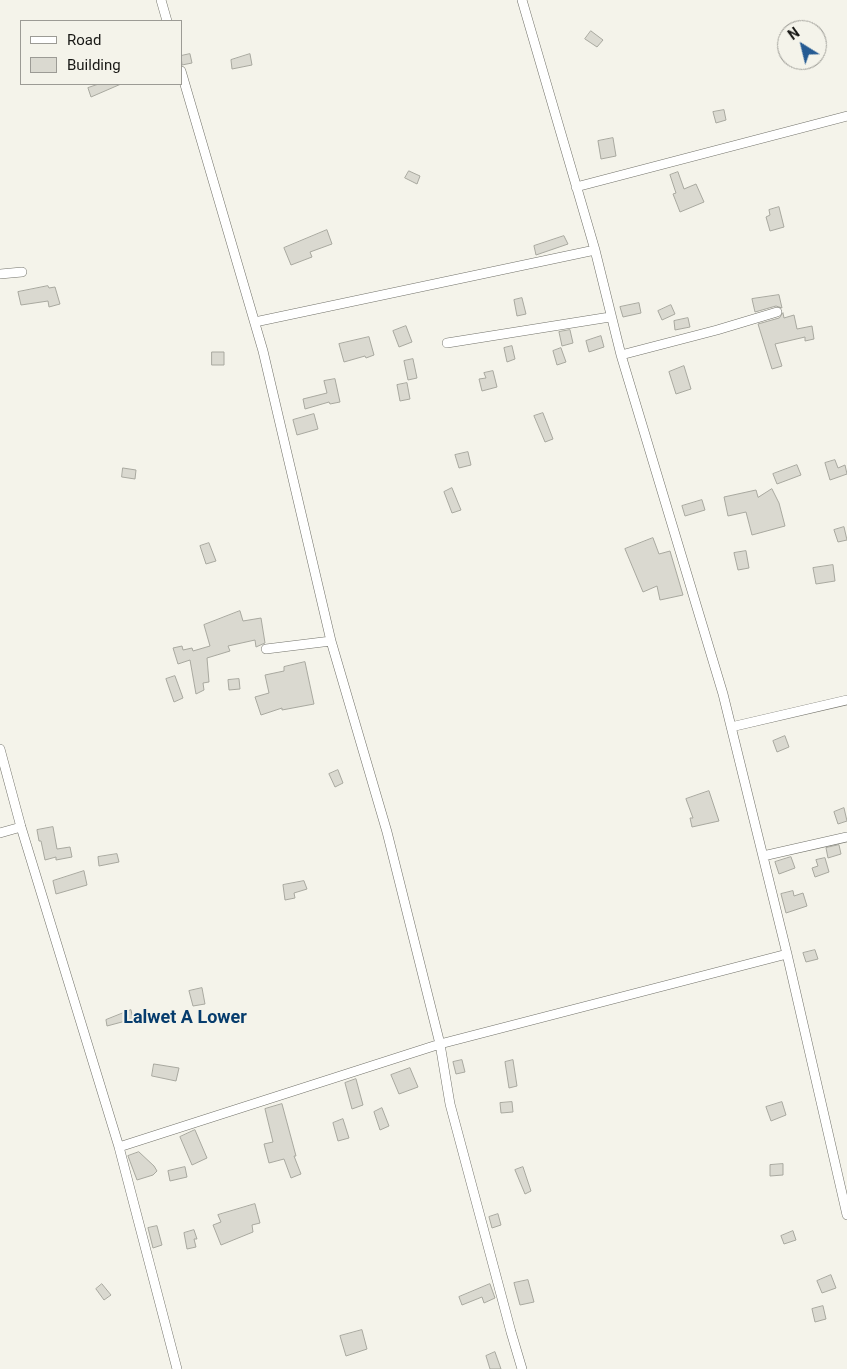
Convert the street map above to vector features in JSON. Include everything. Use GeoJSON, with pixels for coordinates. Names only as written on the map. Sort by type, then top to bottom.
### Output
{"type":"FeatureCollection","features":[{"type":"Feature","properties":{"kind":"street"},"geometry":{"type":"LineString","coordinates":[[160,0],[167,20]]}},
{"type":"Feature","properties":{"kind":"street"},"geometry":{"type":"LineString","coordinates":[[522,0],[594,250],[610,317],[732,727],[847,1215]]}},
{"type":"Feature","properties":{"kind":"street"},"geometry":{"type":"LineString","coordinates":[[182,74],[254,322],[331,641],[387,832],[440,1044],[450,1104],[522,1369]]}},
{"type":"Feature","properties":{"kind":"street"},"geometry":{"type":"LineString","coordinates":[[576,187],[847,116]]}},
{"type":"Feature","properties":{"kind":"street"},"geometry":{"type":"LineString","coordinates":[[254,322],[594,250]]}},
{"type":"Feature","properties":{"kind":"street"},"geometry":{"type":"LineString","coordinates":[[0,274],[22,272]]}},
{"type":"Feature","properties":{"kind":"street"},"geometry":{"type":"LineString","coordinates":[[621,355],[717,330],[776,312]]}},
{"type":"Feature","properties":{"kind":"street"},"geometry":{"type":"LineString","coordinates":[[447,343],[610,317]]}},
{"type":"Feature","properties":{"kind":"street"},"geometry":{"type":"LineString","coordinates":[[266,649],[331,641]]}},
{"type":"Feature","properties":{"kind":"street"},"geometry":{"type":"LineString","coordinates":[[732,727],[847,700]]}},
{"type":"Feature","properties":{"kind":"street"},"geometry":{"type":"LineString","coordinates":[[0,749],[21,827],[119,1147],[177,1369]]}},
{"type":"Feature","properties":{"kind":"street"},"geometry":{"type":"LineString","coordinates":[[0,833],[21,827]]}},
{"type":"Feature","properties":{"kind":"street"},"geometry":{"type":"LineString","coordinates":[[763,856],[847,837]]}},
{"type":"Feature","properties":{"kind":"street"},"geometry":{"type":"LineString","coordinates":[[119,1147],[440,1044],[787,954]]}},
{"type":"Feature","properties":{"kind":"building"},"geometry":{"type":"Polygon","coordinates":[[[591,31],[603,40],[597,47],[585,39],[591,31]]]}},
{"type":"Feature","properties":{"kind":"building"},"geometry":{"type":"Polygon","coordinates":[[[190,54],[192,63],[182,65],[182,56],[190,54]]]}},
{"type":"Feature","properties":{"kind":"building"},"geometry":{"type":"Polygon","coordinates":[[[250,54],[252,65],[232,69],[231,60],[250,54]]]}},
{"type":"Feature","properties":{"kind":"building"},"geometry":{"type":"Polygon","coordinates":[[[96,85],[119,85],[91,97],[88,88],[96,85]]]}},
{"type":"Feature","properties":{"kind":"building"},"geometry":{"type":"Polygon","coordinates":[[[724,110],[726,120],[716,123],[713,112],[724,110]]]}},
{"type":"Feature","properties":{"kind":"building"},"geometry":{"type":"Polygon","coordinates":[[[613,138],[616,156],[601,159],[598,141],[613,138]]]}},
{"type":"Feature","properties":{"kind":"building"},"geometry":{"type":"Polygon","coordinates":[[[409,171],[420,176],[417,184],[405,178],[409,171]]]}},
{"type":"Feature","properties":{"kind":"building"},"geometry":{"type":"Polygon","coordinates":[[[678,172],[684,189],[696,184],[704,202],[680,212],[673,194],[676,193],[670,175],[678,172]]]}},
{"type":"Feature","properties":{"kind":"building"},"geometry":{"type":"Polygon","coordinates":[[[779,207],[784,227],[770,231],[766,217],[770,215],[769,210],[779,207]]]}},
{"type":"Feature","properties":{"kind":"building"},"geometry":{"type":"Polygon","coordinates":[[[327,230],[332,244],[310,252],[312,257],[291,265],[284,248],[327,230]]]}},
{"type":"Feature","properties":{"kind":"building"},"geometry":{"type":"Polygon","coordinates":[[[564,236],[568,244],[536,255],[534,246],[564,236]]]}},
{"type":"Feature","properties":{"kind":"building"},"geometry":{"type":"Polygon","coordinates":[[[48,286],[49,288],[55,287],[60,304],[49,307],[48,301],[21,305],[18,292],[48,286]]]}},
{"type":"Feature","properties":{"kind":"building"},"geometry":{"type":"Polygon","coordinates":[[[779,295],[782,308],[776,306],[755,312],[752,299],[779,295]]]}},
{"type":"Feature","properties":{"kind":"building"},"geometry":{"type":"Polygon","coordinates":[[[522,298],[526,314],[517,316],[514,300],[522,298]]]}},
{"type":"Feature","properties":{"kind":"building"},"geometry":{"type":"Polygon","coordinates":[[[639,303],[641,313],[623,317],[620,307],[639,303]]]}},
{"type":"Feature","properties":{"kind":"building"},"geometry":{"type":"Polygon","coordinates":[[[671,305],[675,314],[662,320],[658,311],[671,305]]]}},
{"type":"Feature","properties":{"kind":"building"},"geometry":{"type":"Polygon","coordinates":[[[783,313],[784,318],[794,315],[797,329],[812,326],[814,339],[805,341],[805,337],[775,344],[782,366],[772,369],[758,324],[779,318],[783,313]]]}},
{"type":"Feature","properties":{"kind":"building"},"geometry":{"type":"Polygon","coordinates":[[[688,318],[690,327],[675,330],[674,321],[688,318]]]}},
{"type":"Feature","properties":{"kind":"building"},"geometry":{"type":"Polygon","coordinates":[[[406,326],[412,342],[399,347],[393,331],[406,326]]]}},
{"type":"Feature","properties":{"kind":"building"},"geometry":{"type":"Polygon","coordinates":[[[570,330],[573,343],[562,346],[559,332],[570,330]]]}},
{"type":"Feature","properties":{"kind":"building"},"geometry":{"type":"Polygon","coordinates":[[[601,336],[604,347],[589,352],[586,341],[601,336]]]}},
{"type":"Feature","properties":{"kind":"building"},"geometry":{"type":"Polygon","coordinates":[[[369,337],[374,355],[344,362],[339,344],[369,337]]]}},
{"type":"Feature","properties":{"kind":"building"},"geometry":{"type":"Polygon","coordinates":[[[512,346],[515,359],[507,362],[504,348],[512,346]]]}},
{"type":"Feature","properties":{"kind":"building"},"geometry":{"type":"Polygon","coordinates":[[[561,348],[566,362],[557,365],[553,351],[561,348]]]}},
{"type":"Feature","properties":{"kind":"building"},"geometry":{"type":"Polygon","coordinates":[[[212,352],[224,352],[224,365],[212,365],[212,352]]]}},
{"type":"Feature","properties":{"kind":"building"},"geometry":{"type":"Polygon","coordinates":[[[413,359],[417,378],[408,380],[404,361],[413,359]]]}},
{"type":"Feature","properties":{"kind":"building"},"geometry":{"type":"Polygon","coordinates":[[[684,366],[691,389],[676,394],[669,372],[684,366]]]}},
{"type":"Feature","properties":{"kind":"building"},"geometry":{"type":"Polygon","coordinates":[[[493,371],[497,387],[482,391],[479,379],[486,378],[484,373],[493,371]]]}},
{"type":"Feature","properties":{"kind":"building"},"geometry":{"type":"Polygon","coordinates":[[[335,379],[340,402],[330,404],[329,402],[305,409],[303,399],[327,393],[324,381],[335,379]]]}},
{"type":"Feature","properties":{"kind":"building"},"geometry":{"type":"Polygon","coordinates":[[[407,383],[410,399],[400,401],[397,385],[407,383]]]}},
{"type":"Feature","properties":{"kind":"building"},"geometry":{"type":"Polygon","coordinates":[[[543,413],[553,439],[545,442],[534,416],[543,413]]]}},
{"type":"Feature","properties":{"kind":"building"},"geometry":{"type":"Polygon","coordinates":[[[314,414],[318,429],[297,435],[293,420],[314,414]]]}},
{"type":"Feature","properties":{"kind":"building"},"geometry":{"type":"Polygon","coordinates":[[[468,452],[471,465],[459,468],[455,455],[468,452]]]}},
{"type":"Feature","properties":{"kind":"building"},"geometry":{"type":"Polygon","coordinates":[[[835,460],[838,468],[845,465],[847,474],[830,480],[825,463],[835,460]]]}},
{"type":"Feature","properties":{"kind":"building"},"geometry":{"type":"Polygon","coordinates":[[[797,465],[801,475],[777,484],[773,474],[797,465]]]}},
{"type":"Feature","properties":{"kind":"building"},"geometry":{"type":"Polygon","coordinates":[[[123,468],[136,470],[135,479],[122,477],[123,468]]]}},
{"type":"Feature","properties":{"kind":"building"},"geometry":{"type":"Polygon","coordinates":[[[452,488],[461,510],[452,513],[444,492],[452,488]]]}},
{"type":"Feature","properties":{"kind":"building"},"geometry":{"type":"Polygon","coordinates":[[[772,489],[779,503],[785,526],[752,535],[746,512],[728,516],[724,497],[756,490],[758,497],[772,489]]]}},
{"type":"Feature","properties":{"kind":"building"},"geometry":{"type":"Polygon","coordinates":[[[702,500],[705,510],[685,516],[682,506],[702,500]]]}},
{"type":"Feature","properties":{"kind":"building"},"geometry":{"type":"Polygon","coordinates":[[[844,527],[847,540],[838,542],[834,530],[844,527]]]}},
{"type":"Feature","properties":{"kind":"building"},"geometry":{"type":"Polygon","coordinates":[[[653,538],[659,554],[670,551],[683,595],[660,600],[657,586],[643,592],[625,549],[653,538]]]}},
{"type":"Feature","properties":{"kind":"building"},"geometry":{"type":"Polygon","coordinates":[[[209,543],[216,561],[206,564],[200,546],[209,543]]]}},
{"type":"Feature","properties":{"kind":"building"},"geometry":{"type":"Polygon","coordinates":[[[746,551],[749,568],[738,570],[734,553],[746,551]]]}},
{"type":"Feature","properties":{"kind":"building"},"geometry":{"type":"Polygon","coordinates":[[[833,565],[835,581],[816,584],[813,568],[833,565]]]}},
{"type":"Feature","properties":{"kind":"building"},"geometry":{"type":"Polygon","coordinates":[[[240,611],[243,621],[261,618],[265,643],[256,647],[255,640],[228,646],[230,651],[207,658],[209,682],[203,683],[204,690],[196,694],[190,660],[178,664],[173,648],[182,646],[183,650],[192,648],[193,651],[210,646],[204,625],[240,611]]]}},
{"type":"Feature","properties":{"kind":"building"},"geometry":{"type":"Polygon","coordinates":[[[305,662],[314,704],[282,710],[282,708],[261,715],[255,697],[269,693],[265,675],[284,671],[284,667],[305,662]]]}},
{"type":"Feature","properties":{"kind":"building"},"geometry":{"type":"Polygon","coordinates":[[[175,676],[183,698],[174,702],[166,679],[175,676]]]}},
{"type":"Feature","properties":{"kind":"building"},"geometry":{"type":"Polygon","coordinates":[[[239,679],[240,689],[229,690],[228,680],[239,679]]]}},
{"type":"Feature","properties":{"kind":"building"},"geometry":{"type":"Polygon","coordinates":[[[785,736],[789,747],[777,752],[773,741],[785,736]]]}},
{"type":"Feature","properties":{"kind":"building"},"geometry":{"type":"Polygon","coordinates":[[[338,770],[343,783],[335,787],[329,774],[338,770]]]}},
{"type":"Feature","properties":{"kind":"building"},"geometry":{"type":"Polygon","coordinates":[[[709,791],[719,821],[692,827],[690,818],[693,818],[686,799],[709,791]]]}},
{"type":"Feature","properties":{"kind":"building"},"geometry":{"type":"Polygon","coordinates":[[[844,808],[847,821],[838,824],[834,812],[844,808]]]}},
{"type":"Feature","properties":{"kind":"building"},"geometry":{"type":"Polygon","coordinates":[[[53,827],[57,849],[70,847],[72,857],[56,860],[56,857],[45,860],[37,830],[53,827]]]}},
{"type":"Feature","properties":{"kind":"building"},"geometry":{"type":"Polygon","coordinates":[[[839,845],[841,854],[828,858],[826,848],[839,845]]]}},
{"type":"Feature","properties":{"kind":"building"},"geometry":{"type":"Polygon","coordinates":[[[117,854],[119,862],[99,866],[98,857],[117,854]]]}},
{"type":"Feature","properties":{"kind":"building"},"geometry":{"type":"Polygon","coordinates":[[[791,857],[795,868],[779,874],[775,862],[791,857]]]}},
{"type":"Feature","properties":{"kind":"building"},"geometry":{"type":"Polygon","coordinates":[[[825,858],[829,872],[815,877],[812,868],[818,866],[816,860],[825,858]]]}},
{"type":"Feature","properties":{"kind":"building"},"geometry":{"type":"Polygon","coordinates":[[[84,871],[87,885],[56,894],[53,881],[84,871]]]}},
{"type":"Feature","properties":{"kind":"building"},"geometry":{"type":"Polygon","coordinates":[[[304,881],[307,889],[294,893],[295,898],[285,900],[283,885],[304,881]]]}},
{"type":"Feature","properties":{"kind":"building"},"geometry":{"type":"Polygon","coordinates":[[[793,891],[794,896],[803,893],[807,906],[786,913],[781,894],[793,891]]]}},
{"type":"Feature","properties":{"kind":"building"},"geometry":{"type":"Polygon","coordinates":[[[815,950],[818,959],[806,962],[803,953],[815,950]]]}},
{"type":"Feature","properties":{"kind":"building"},"geometry":{"type":"Polygon","coordinates":[[[202,988],[205,1004],[193,1006],[189,991],[202,988]]]}},
{"type":"Feature","properties":{"kind":"building"},"geometry":{"type":"Polygon","coordinates":[[[131,1010],[133,1019],[107,1026],[106,1020],[131,1010]]]}},
{"type":"Feature","properties":{"kind":"building"},"geometry":{"type":"Polygon","coordinates":[[[462,1060],[465,1072],[456,1074],[453,1062],[462,1060]]]}},
{"type":"Feature","properties":{"kind":"building"},"geometry":{"type":"Polygon","coordinates":[[[513,1060],[517,1086],[509,1088],[505,1062],[513,1060]]]}},
{"type":"Feature","properties":{"kind":"building"},"geometry":{"type":"Polygon","coordinates":[[[154,1064],[179,1068],[176,1081],[152,1076],[154,1064]]]}},
{"type":"Feature","properties":{"kind":"building"},"geometry":{"type":"Polygon","coordinates":[[[410,1068],[418,1087],[399,1094],[391,1075],[410,1068]]]}},
{"type":"Feature","properties":{"kind":"building"},"geometry":{"type":"Polygon","coordinates":[[[356,1079],[363,1105],[352,1109],[345,1083],[356,1079]]]}},
{"type":"Feature","properties":{"kind":"building"},"geometry":{"type":"Polygon","coordinates":[[[512,1102],[513,1112],[501,1113],[500,1103],[512,1102]]]}},
{"type":"Feature","properties":{"kind":"building"},"geometry":{"type":"Polygon","coordinates":[[[782,1102],[786,1115],[771,1121],[766,1107],[782,1102]]]}},
{"type":"Feature","properties":{"kind":"building"},"geometry":{"type":"Polygon","coordinates":[[[282,1104],[296,1156],[294,1156],[301,1174],[291,1178],[284,1159],[269,1163],[264,1144],[273,1142],[265,1109],[282,1104]]]}},
{"type":"Feature","properties":{"kind":"building"},"geometry":{"type":"Polygon","coordinates":[[[382,1108],[389,1126],[380,1130],[374,1112],[382,1108]]]}},
{"type":"Feature","properties":{"kind":"building"},"geometry":{"type":"Polygon","coordinates":[[[343,1119],[349,1138],[338,1141],[333,1123],[343,1119]]]}},
{"type":"Feature","properties":{"kind":"building"},"geometry":{"type":"Polygon","coordinates":[[[195,1130],[207,1158],[192,1165],[180,1137],[195,1130]]]}},
{"type":"Feature","properties":{"kind":"building"},"geometry":{"type":"Polygon","coordinates":[[[139,1152],[157,1171],[153,1175],[137,1180],[128,1156],[139,1152]]]}},
{"type":"Feature","properties":{"kind":"building"},"geometry":{"type":"Polygon","coordinates":[[[783,1164],[783,1175],[770,1176],[770,1165],[783,1164]]]}},
{"type":"Feature","properties":{"kind":"building"},"geometry":{"type":"Polygon","coordinates":[[[185,1167],[187,1177],[170,1181],[168,1171],[185,1167]]]}},
{"type":"Feature","properties":{"kind":"building"},"geometry":{"type":"Polygon","coordinates":[[[523,1167],[531,1191],[525,1194],[515,1170],[523,1167]]]}},
{"type":"Feature","properties":{"kind":"building"},"geometry":{"type":"Polygon","coordinates":[[[255,1204],[260,1223],[252,1225],[253,1232],[221,1245],[213,1225],[221,1222],[218,1215],[255,1204]]]}},
{"type":"Feature","properties":{"kind":"building"},"geometry":{"type":"Polygon","coordinates":[[[498,1214],[501,1225],[492,1228],[489,1217],[498,1214]]]}},
{"type":"Feature","properties":{"kind":"building"},"geometry":{"type":"Polygon","coordinates":[[[157,1226],[162,1245],[153,1248],[148,1228],[157,1226]]]}},
{"type":"Feature","properties":{"kind":"building"},"geometry":{"type":"Polygon","coordinates":[[[194,1230],[197,1239],[194,1239],[196,1247],[187,1249],[184,1233],[194,1230]]]}},
{"type":"Feature","properties":{"kind":"building"},"geometry":{"type":"Polygon","coordinates":[[[793,1231],[796,1240],[784,1244],[781,1236],[793,1231]]]}},
{"type":"Feature","properties":{"kind":"building"},"geometry":{"type":"Polygon","coordinates":[[[831,1275],[836,1288],[822,1293],[817,1281],[831,1275]]]}},
{"type":"Feature","properties":{"kind":"building"},"geometry":{"type":"Polygon","coordinates":[[[528,1280],[534,1302],[520,1305],[514,1283],[528,1280]]]}},
{"type":"Feature","properties":{"kind":"building"},"geometry":{"type":"Polygon","coordinates":[[[102,1284],[111,1295],[104,1300],[96,1289],[102,1284]]]}},
{"type":"Feature","properties":{"kind":"building"},"geometry":{"type":"Polygon","coordinates":[[[490,1284],[495,1298],[484,1303],[482,1297],[462,1305],[459,1297],[490,1284]]]}},
{"type":"Feature","properties":{"kind":"building"},"geometry":{"type":"Polygon","coordinates":[[[823,1306],[826,1319],[815,1322],[812,1309],[823,1306]]]}},
{"type":"Feature","properties":{"kind":"building"},"geometry":{"type":"Polygon","coordinates":[[[362,1330],[367,1349],[346,1356],[340,1336],[362,1330]]]}},
{"type":"Feature","properties":{"kind":"building"},"geometry":{"type":"Polygon","coordinates":[[[495,1352],[501,1369],[490,1369],[486,1356],[495,1352]]]}},
{"type":"Feature","properties":{"kind":"district","name":"Lalwet A Lower"},"geometry":{"type":"Point","coordinates":[185,1018]}}]}
